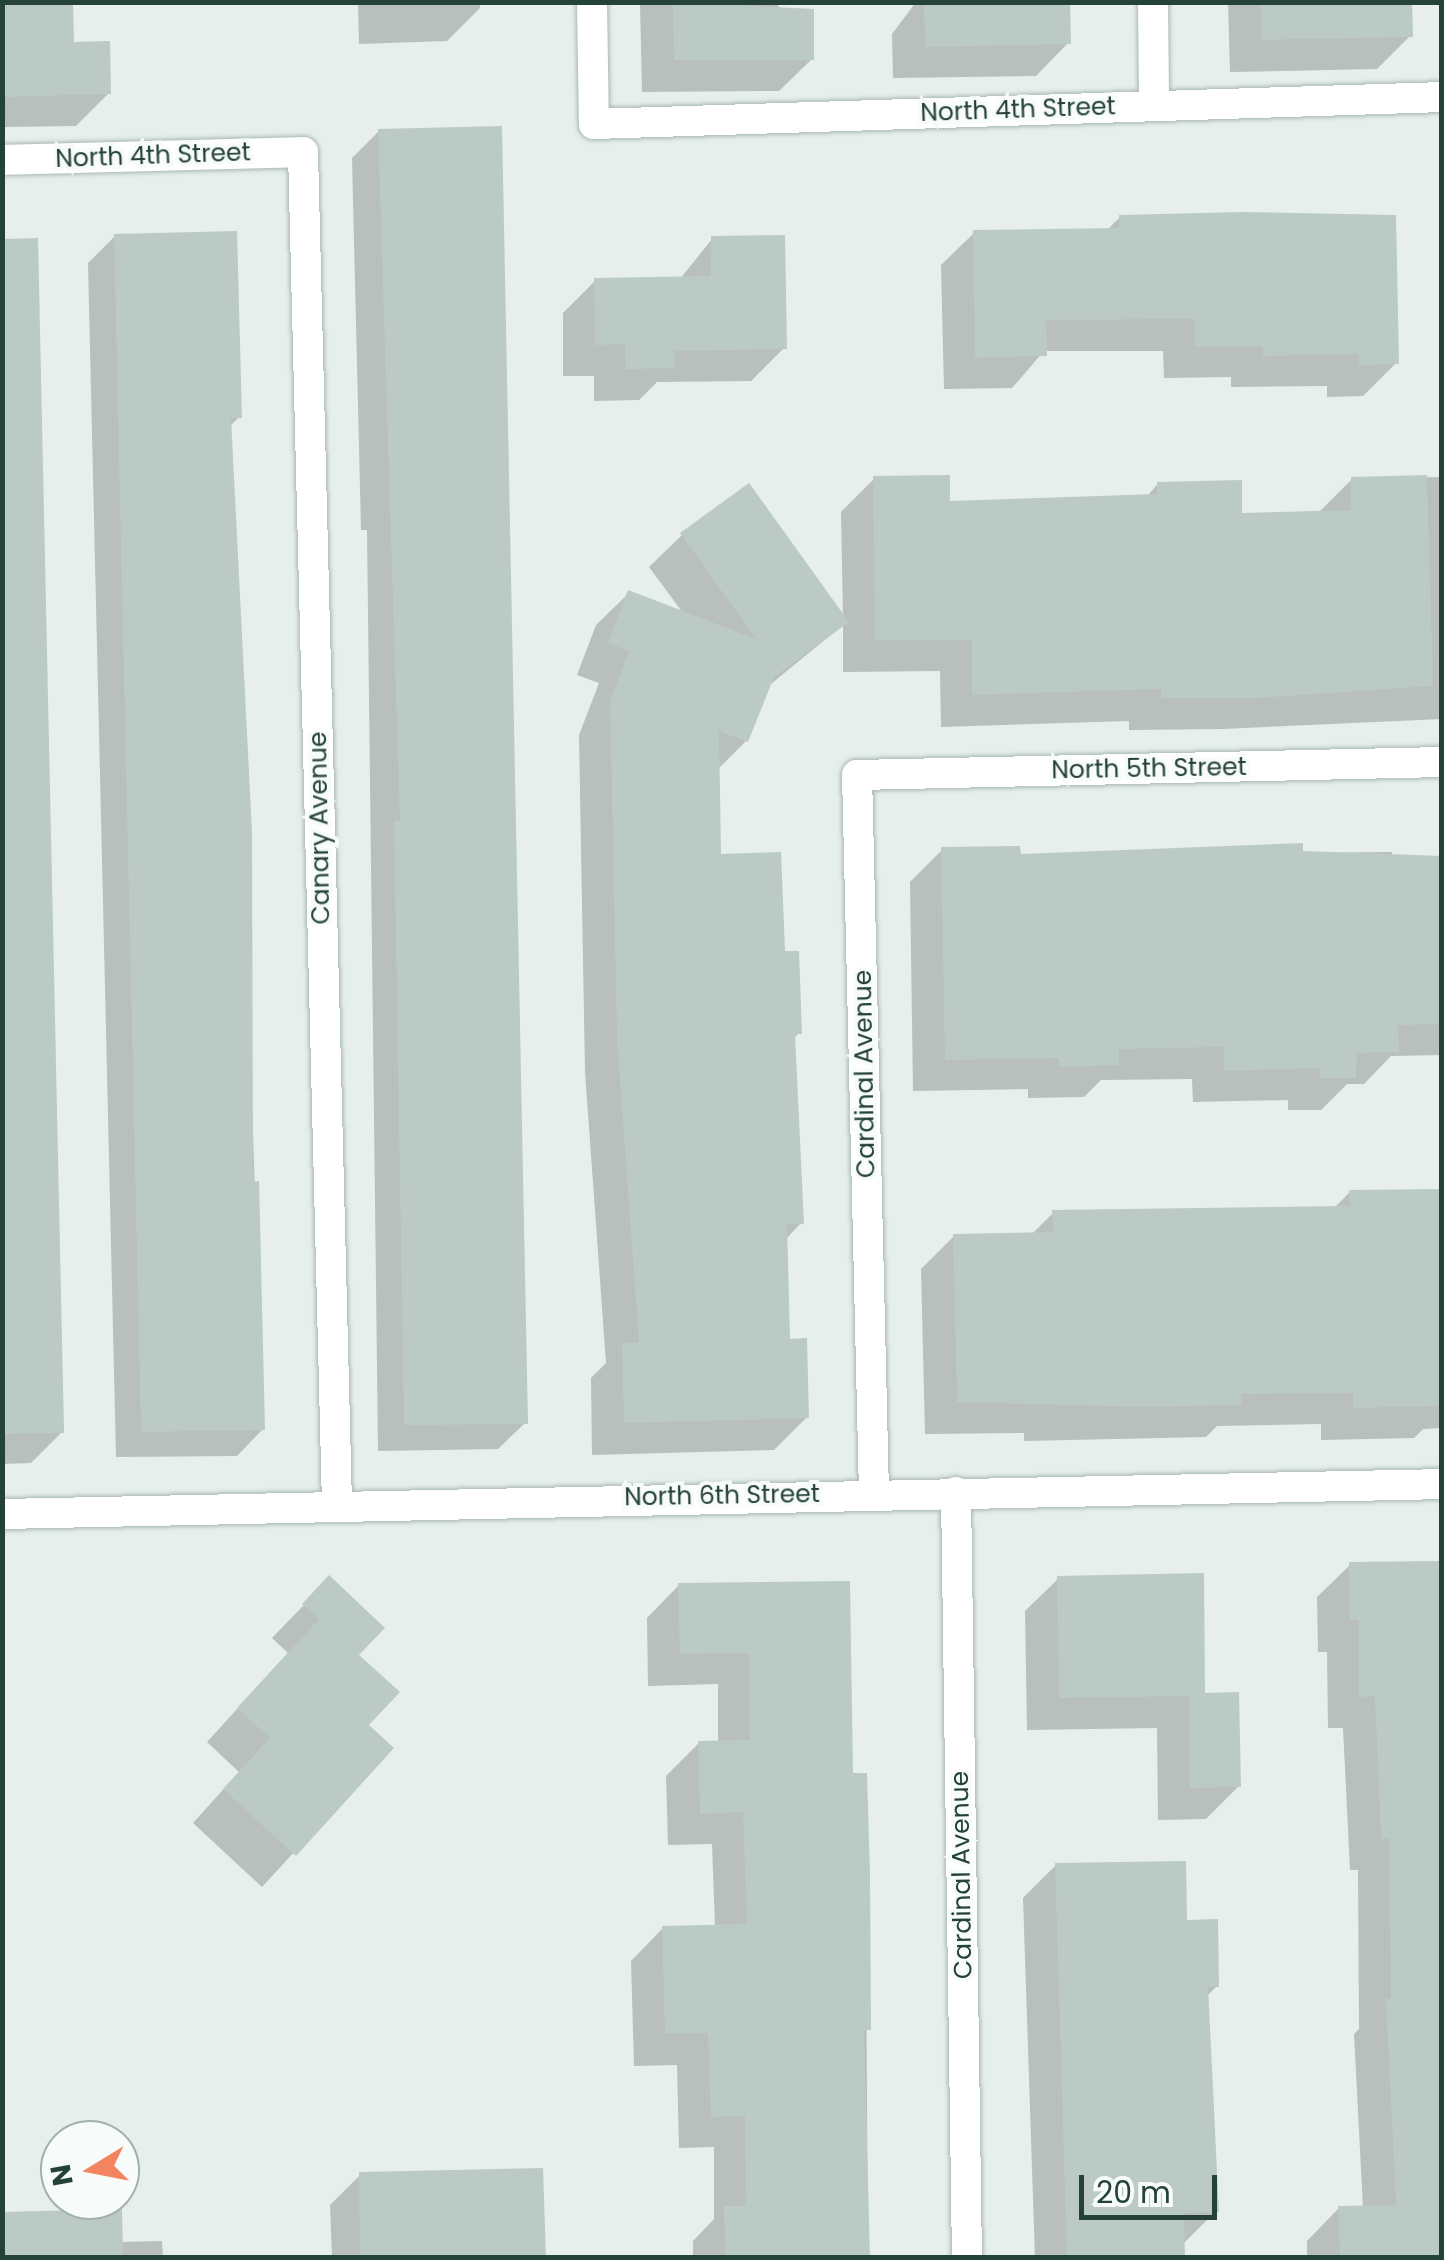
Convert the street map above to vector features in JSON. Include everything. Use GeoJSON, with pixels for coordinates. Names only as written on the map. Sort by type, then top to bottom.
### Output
{"type":"FeatureCollection","features":[{"type":"Feature","properties":{"kind":"street","name":"North 4th Street"},"geometry":{"type":"LineString","coordinates":[[592,2],[594,124],[1442,97]]}},
{"type":"Feature","properties":{"kind":"street"},"geometry":{"type":"LineString","coordinates":[[1153,2],[1154,106]]}},
{"type":"Feature","properties":{"kind":"street","name":"North 4th Street"},"geometry":{"type":"LineString","coordinates":[[2,160],[303,152]]}},
{"type":"Feature","properties":{"kind":"street","name":"Canary Avenue"},"geometry":{"type":"LineString","coordinates":[[303,152],[337,1504]]}},
{"type":"Feature","properties":{"kind":"street","name":"North 5th Street"},"geometry":{"type":"LineString","coordinates":[[857,775],[1442,762]]}},
{"type":"Feature","properties":{"kind":"street","name":"Cardinal Avenue"},"geometry":{"type":"LineString","coordinates":[[857,775],[874,1494]]}},
{"type":"Feature","properties":{"kind":"street","name":"North 6th Street"},"geometry":{"type":"LineString","coordinates":[[2,1514],[337,1504],[1442,1484]]}},
{"type":"Feature","properties":{"kind":"street","name":"Cardinal Avenue"},"geometry":{"type":"LineString","coordinates":[[956,1492],[968,2258]]}},
{"type":"Feature","properties":{"kind":"building"},"geometry":{"type":"Polygon","coordinates":[[[2,2],[73,2],[74,42],[110,41],[111,94],[2,97],[2,2]]]}},
{"type":"Feature","properties":{"kind":"building"},"geometry":{"type":"Polygon","coordinates":[[[673,2],[814,9],[814,60],[674,60],[673,2]]]}},
{"type":"Feature","properties":{"kind":"building"},"geometry":{"type":"Polygon","coordinates":[[[924,2],[1070,2],[1071,44],[925,47],[924,2]]]}},
{"type":"Feature","properties":{"kind":"building"},"geometry":{"type":"Polygon","coordinates":[[[1261,2],[1412,2],[1413,37],[1262,40],[1261,2]]]}},
{"type":"Feature","properties":{"kind":"building"},"geometry":{"type":"Polygon","coordinates":[[[502,126],[528,1424],[404,1425],[394,821],[400,821],[378,129],[502,126]]]}},
{"type":"Feature","properties":{"kind":"building"},"geometry":{"type":"Polygon","coordinates":[[[1119,215],[1396,215],[1399,364],[1359,365],[1358,354],[1263,356],[1263,346],[1195,347],[1195,319],[1046,320],[1047,356],[975,358],[973,230],[1119,228],[1119,215]]]}},
{"type":"Feature","properties":{"kind":"building"},"geometry":{"type":"Polygon","coordinates":[[[237,231],[242,418],[231,418],[252,832],[253,1182],[259,1181],[265,1430],[141,1432],[114,234],[237,231]]]}},
{"type":"Feature","properties":{"kind":"building"},"geometry":{"type":"Polygon","coordinates":[[[785,235],[787,349],[675,351],[674,368],[626,369],[625,344],[595,345],[594,278],[711,276],[711,236],[785,235]]]}},
{"type":"Feature","properties":{"kind":"building"},"geometry":{"type":"Polygon","coordinates":[[[38,238],[64,1433],[2,1434],[2,239],[38,238]]]}},
{"type":"Feature","properties":{"kind":"building"},"geometry":{"type":"Polygon","coordinates":[[[950,475],[950,501],[1157,494],[1157,482],[1242,480],[1242,513],[1351,510],[1351,477],[1427,475],[1433,686],[1257,698],[1161,698],[1161,689],[972,695],[972,640],[875,640],[873,476],[950,475]]]}},
{"type":"Feature","properties":{"kind":"building"},"geometry":{"type":"Polygon","coordinates":[[[749,483],[849,622],[774,677],[748,742],[719,731],[721,854],[781,852],[785,951],[799,951],[802,1034],[795,1034],[804,1224],[787,1225],[790,1339],[807,1338],[809,1418],[624,1423],[622,1343],[639,1343],[617,1038],[610,701],[629,651],[608,643],[628,590],[756,639],[680,533],[749,483]]]}},
{"type":"Feature","properties":{"kind":"building"},"geometry":{"type":"Polygon","coordinates":[[[1303,843],[1303,851],[1442,856],[1442,1024],[1398,1025],[1399,1052],[1357,1053],[1356,1078],[1320,1078],[1319,1068],[1224,1071],[1224,1047],[1119,1049],[1119,1065],[1059,1067],[1059,1058],[945,1060],[941,847],[1020,846],[1021,854],[1303,843]]]}},
{"type":"Feature","properties":{"kind":"building"},"geometry":{"type":"Polygon","coordinates":[[[1442,1189],[1442,1406],[1353,1408],[1353,1393],[1241,1394],[1242,1405],[1140,1407],[957,1402],[953,1234],[1053,1232],[1052,1210],[1350,1206],[1349,1190],[1442,1189]]]}},
{"type":"Feature","properties":{"kind":"building"},"geometry":{"type":"Polygon","coordinates":[[[1442,1561],[1442,2258],[1340,2258],[1338,2206],[1396,2205],[1386,1999],[1391,1999],[1389,1838],[1381,1839],[1375,1696],[1359,1697],[1359,1620],[1350,1620],[1349,1562],[1442,1561]]]}},
{"type":"Feature","properties":{"kind":"building"},"geometry":{"type":"Polygon","coordinates":[[[1204,1573],[1205,1693],[1239,1692],[1241,1787],[1190,1788],[1189,1696],[1059,1698],[1057,1576],[1204,1573]]]}},
{"type":"Feature","properties":{"kind":"building"},"geometry":{"type":"Polygon","coordinates":[[[329,1575],[385,1628],[359,1655],[400,1692],[369,1725],[394,1748],[296,1856],[223,1789],[270,1738],[237,1708],[319,1619],[302,1604],[329,1575]]]}},
{"type":"Feature","properties":{"kind":"building"},"geometry":{"type":"Polygon","coordinates":[[[850,1581],[853,1773],[867,1773],[870,1874],[871,2030],[864,2030],[870,2258],[725,2258],[724,2206],[746,2206],[745,2116],[711,2117],[708,2033],[665,2034],[662,1926],[747,1924],[743,1812],[700,1814],[698,1741],[750,1740],[749,1653],[680,1654],[678,1583],[850,1581]]]}},
{"type":"Feature","properties":{"kind":"building"},"geometry":{"type":"Polygon","coordinates":[[[1186,1861],[1187,1920],[1218,1919],[1219,1987],[1208,1987],[1219,2212],[1184,2213],[1185,2258],[1067,2258],[1055,1863],[1186,1861]]]}},
{"type":"Feature","properties":{"kind":"building"},"geometry":{"type":"Polygon","coordinates":[[[543,2168],[546,2258],[360,2258],[359,2172],[543,2168]]]}},
{"type":"Feature","properties":{"kind":"building"},"geometry":{"type":"Polygon","coordinates":[[[40,2211],[40,2220],[122,2220],[123,2258],[2,2258],[2,2212],[40,2211]]]}}]}
